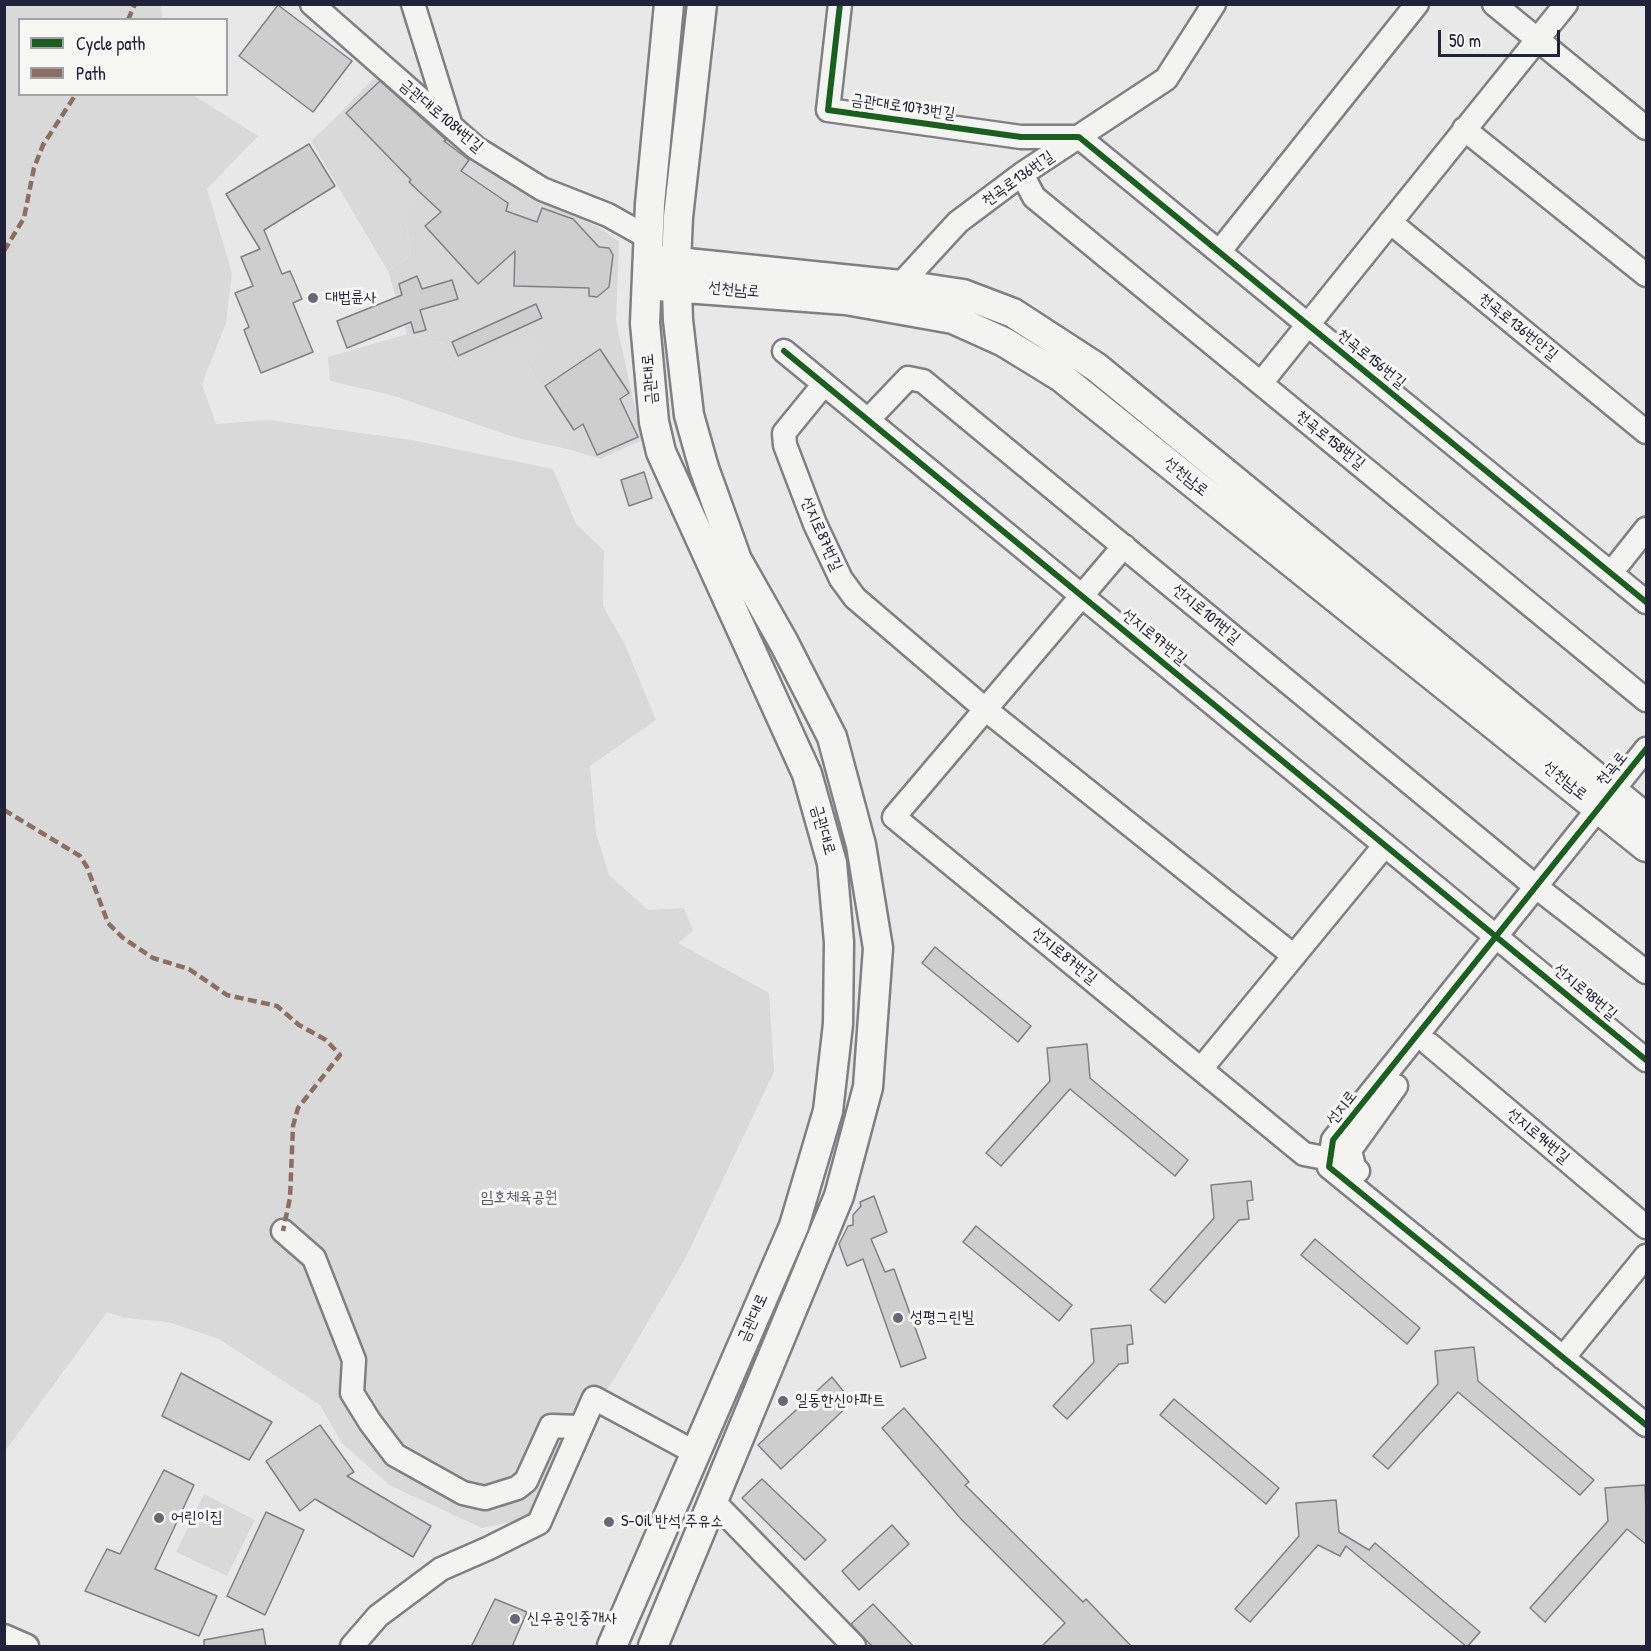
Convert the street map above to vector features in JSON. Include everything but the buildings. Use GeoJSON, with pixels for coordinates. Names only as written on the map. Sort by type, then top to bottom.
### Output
{"type":"FeatureCollection","features":[{"type":"Feature","properties":{"kind":"main road","name":"금관대로"},"geometry":{"type":"LineString","coordinates":[[652,1647],[839,1196],[868,1087],[878,948],[861,845],[832,737],[784,643],[737,560],[704,468],[689,415],[659,266],[663,70],[669,4]]}},
{"type":"Feature","properties":{"kind":"main road","name":"금관대로"},"geometry":{"type":"LineString","coordinates":[[612,1647],[694,1452],[794,1226],[825,1122],[838,1024],[839,942],[832,862],[807,774],[661,452],[654,422],[645,323],[687,138],[702,4]]}},
{"type":"Feature","properties":{"kind":"main road"},"geometry":{"type":"LineString","coordinates":[[663,70],[674,95],[672,139],[675,142],[687,138]]}},
{"type":"Feature","properties":{"kind":"main road","name":"선천남로"},"geometry":{"type":"LineString","coordinates":[[659,266],[900,285],[963,294],[1013,313],[1096,367],[1610,802],[1647,847]]}},
{"type":"Feature","properties":{"kind":"main road","name":"선천남로"},"geometry":{"type":"LineString","coordinates":[[659,266],[953,320],[1004,342],[1061,377],[1610,802],[1647,818]]}},
{"type":"Feature","properties":{"kind":"street","name":"금관대로1084번길"},"geometry":{"type":"LineString","coordinates":[[312,4],[476,148],[542,189],[608,215],[659,266]]}},
{"type":"Feature","properties":{"kind":"street"},"geometry":{"type":"LineString","coordinates":[[412,4],[451,126]]}},
{"type":"Feature","properties":{"kind":"street","name":"금관대로1073번길"},"geometry":{"type":"LineString","coordinates":[[840,4],[828,110],[1021,137],[1079,137]]}},
{"type":"Feature","properties":{"kind":"street","name":"천곡로136번길"},"geometry":{"type":"LineString","coordinates":[[900,285],[958,222],[1022,174],[1166,79],[1214,4]]}},
{"type":"Feature","properties":{"kind":"street"},"geometry":{"type":"LineString","coordinates":[[1219,252],[1417,4]]}},
{"type":"Feature","properties":{"kind":"street"},"geometry":{"type":"LineString","coordinates":[[1494,4],[1646,126]]}},
{"type":"Feature","properties":{"kind":"street"},"geometry":{"type":"LineString","coordinates":[[1261,383],[1566,4]]}},
{"type":"Feature","properties":{"kind":"street"},"geometry":{"type":"LineString","coordinates":[[1464,129],[1647,275]]}},
{"type":"Feature","properties":{"kind":"street","name":"천곡로156번길"},"geometry":{"type":"LineString","coordinates":[[1079,137],[1647,602]]}},
{"type":"Feature","properties":{"kind":"street","name":"천곡로158번길"},"geometry":{"type":"LineString","coordinates":[[1022,174],[1034,197],[1647,700]]}},
{"type":"Feature","properties":{"kind":"street","name":"천곡로136번안길"},"geometry":{"type":"LineString","coordinates":[[1390,222],[1647,432]]}},
{"type":"Feature","properties":{"kind":"street","name":"선지로97번길"},"geometry":{"type":"LineString","coordinates":[[784,351],[1501,940]]}},
{"type":"Feature","properties":{"kind":"street","name":"선지로101번길"},"geometry":{"type":"LineString","coordinates":[[868,420],[908,378],[923,381],[1540,890],[1647,972]]}},
{"type":"Feature","properties":{"kind":"street","name":"선지로87번길"},"geometry":{"type":"LineString","coordinates":[[824,384],[784,433],[785,445],[814,524],[837,570],[855,598],[985,709],[1294,956]]}},
{"type":"Feature","properties":{"kind":"street"},"geometry":{"type":"LineString","coordinates":[[1611,573],[1647,529]]}},
{"type":"Feature","properties":{"kind":"street","name":"선지로87번길"},"geometry":{"type":"LineString","coordinates":[[1124,546],[894,817],[1304,1154],[1341,1159]]}},
{"type":"Feature","properties":{"kind":"street","name":"천곡로"},"geometry":{"type":"LineString","coordinates":[[1610,802],[1647,749]]}},
{"type":"Feature","properties":{"kind":"street","name":"천곡로"},"geometry":{"type":"LineString","coordinates":[[1610,802],[1647,770]]}},
{"type":"Feature","properties":{"kind":"street","name":"선지로"},"geometry":{"type":"LineString","coordinates":[[1501,940],[1429,1044],[1341,1159],[1333,1140],[1501,940],[1610,802]]}},
{"type":"Feature","properties":{"kind":"street"},"geometry":{"type":"LineString","coordinates":[[1202,1069],[1385,845]]}},
{"type":"Feature","properties":{"kind":"street","name":"선지로98번길"},"geometry":{"type":"LineString","coordinates":[[1501,940],[1647,1060]]}},
{"type":"Feature","properties":{"kind":"street","name":"선지로94번길"},"geometry":{"type":"LineString","coordinates":[[1429,1044],[1647,1227]]}},
{"type":"Feature","properties":{"kind":"street"},"geometry":{"type":"LineString","coordinates":[[1341,1159],[1329,1167],[1567,1352],[1647,1408]]}},
{"type":"Feature","properties":{"kind":"street"},"geometry":{"type":"LineString","coordinates":[[283,1231],[315,1258],[354,1360],[352,1393],[395,1455],[463,1493],[485,1498],[517,1488],[526,1480],[551,1426],[580,1426]]}},
{"type":"Feature","properties":{"kind":"street"},"geometry":{"type":"LineString","coordinates":[[1567,1352],[1647,1256]]}},
{"type":"Feature","properties":{"kind":"street"},"geometry":{"type":"LineString","coordinates":[[1567,1352],[1647,1425]]}},
{"type":"Feature","properties":{"kind":"street"},"geometry":{"type":"LineString","coordinates":[[352,1647],[378,1616],[441,1569],[539,1523],[594,1398],[694,1452]]}},
{"type":"Feature","properties":{"kind":"street"},"geometry":{"type":"LineString","coordinates":[[713,1501],[854,1647]]}},
{"type":"Feature","properties":{"kind":"street"},"geometry":{"type":"LineString","coordinates":[[4,1636],[27,1647]]}},
{"type":"Feature","properties":{"kind":"shaded area"},"geometry":{"type":"Polygon","coordinates":[[[380,72],[538,197],[600,228],[619,242],[616,321],[642,440],[600,459],[571,450],[572,433],[528,366],[452,363],[444,344],[407,334],[388,271],[411,255],[406,222],[341,112],[380,72]]]}},
{"type":"Feature","properties":{"kind":"green space","name":"임호체육공원"},"geometry":{"type":"Polygon","coordinates":[[[5,5],[161,5],[162,18],[18,18],[18,96],[195,96],[258,136],[207,189],[232,273],[226,323],[202,384],[216,424],[269,420],[411,440],[553,469],[576,524],[604,551],[603,606],[625,645],[656,720],[590,766],[596,833],[609,875],[648,910],[684,908],[693,931],[678,943],[769,993],[774,1072],[686,1257],[613,1381],[568,1442],[537,1517],[482,1528],[389,1485],[342,1443],[320,1405],[219,1339],[168,1322],[124,1318],[107,1312],[5,1451],[5,5]]]}},
{"type":"Feature","properties":{"kind":"green space"},"geometry":{"type":"Polygon","coordinates":[[[341,112],[421,200],[406,222],[411,255],[388,271],[311,141],[341,112]]]}},
{"type":"Feature","properties":{"kind":"green space"},"geometry":{"type":"Polygon","coordinates":[[[538,329],[545,353],[528,366],[573,433],[571,450],[514,437],[391,395],[330,381],[328,357],[407,334],[444,344],[453,363],[538,329]]]}},
{"type":"Feature","properties":{"kind":"green space"},"geometry":{"type":"Polygon","coordinates":[[[204,1494],[255,1520],[227,1576],[176,1552],[204,1494]]]}},
{"type":"Feature","properties":{"kind":"marked path"},"geometry":{"type":"LineString","coordinates":[[129,18],[135,4]]}},
{"type":"Feature","properties":{"kind":"marked path"},"geometry":{"type":"LineString","coordinates":[[4,251],[24,218],[34,168],[43,145],[75,96]]}},
{"type":"Feature","properties":{"kind":"marked path"},"geometry":{"type":"LineString","coordinates":[[4,810],[80,856],[87,867],[108,923],[123,938],[153,958],[189,969],[227,995],[277,1006],[299,1025],[326,1040],[340,1055],[298,1108],[293,1126],[290,1198],[283,1231]]}},
{"type":"Feature","properties":{"kind":"cycle path"},"geometry":{"type":"LineString","coordinates":[[840,4],[828,110],[1021,137],[1079,137],[1646,602]]}},
{"type":"Feature","properties":{"kind":"cycle path"},"geometry":{"type":"LineString","coordinates":[[784,351],[1646,1060]]}},
{"type":"Feature","properties":{"kind":"cycle path"},"geometry":{"type":"LineString","coordinates":[[1646,749],[1333,1140],[1329,1167],[1646,1425]]}},
{"type":"Feature","properties":{"kind":"place","name":"대법륜사"},"geometry":{"type":"Point","coordinates":[313,298]}},
{"type":"Feature","properties":{"kind":"place","name":"성평그린빌"},"geometry":{"type":"Point","coordinates":[898,1318]}},
{"type":"Feature","properties":{"kind":"place","name":"일동한신아파트"},"geometry":{"type":"Point","coordinates":[783,1401]}},
{"type":"Feature","properties":{"kind":"place","name":"어린이집"},"geometry":{"type":"Point","coordinates":[159,1518]}},
{"type":"Feature","properties":{"kind":"place","name":"S-Oil 반석 주유소"},"geometry":{"type":"Point","coordinates":[609,1522]}},
{"type":"Feature","properties":{"kind":"place","name":"신우공인중개사"},"geometry":{"type":"Point","coordinates":[515,1619]}}]}
